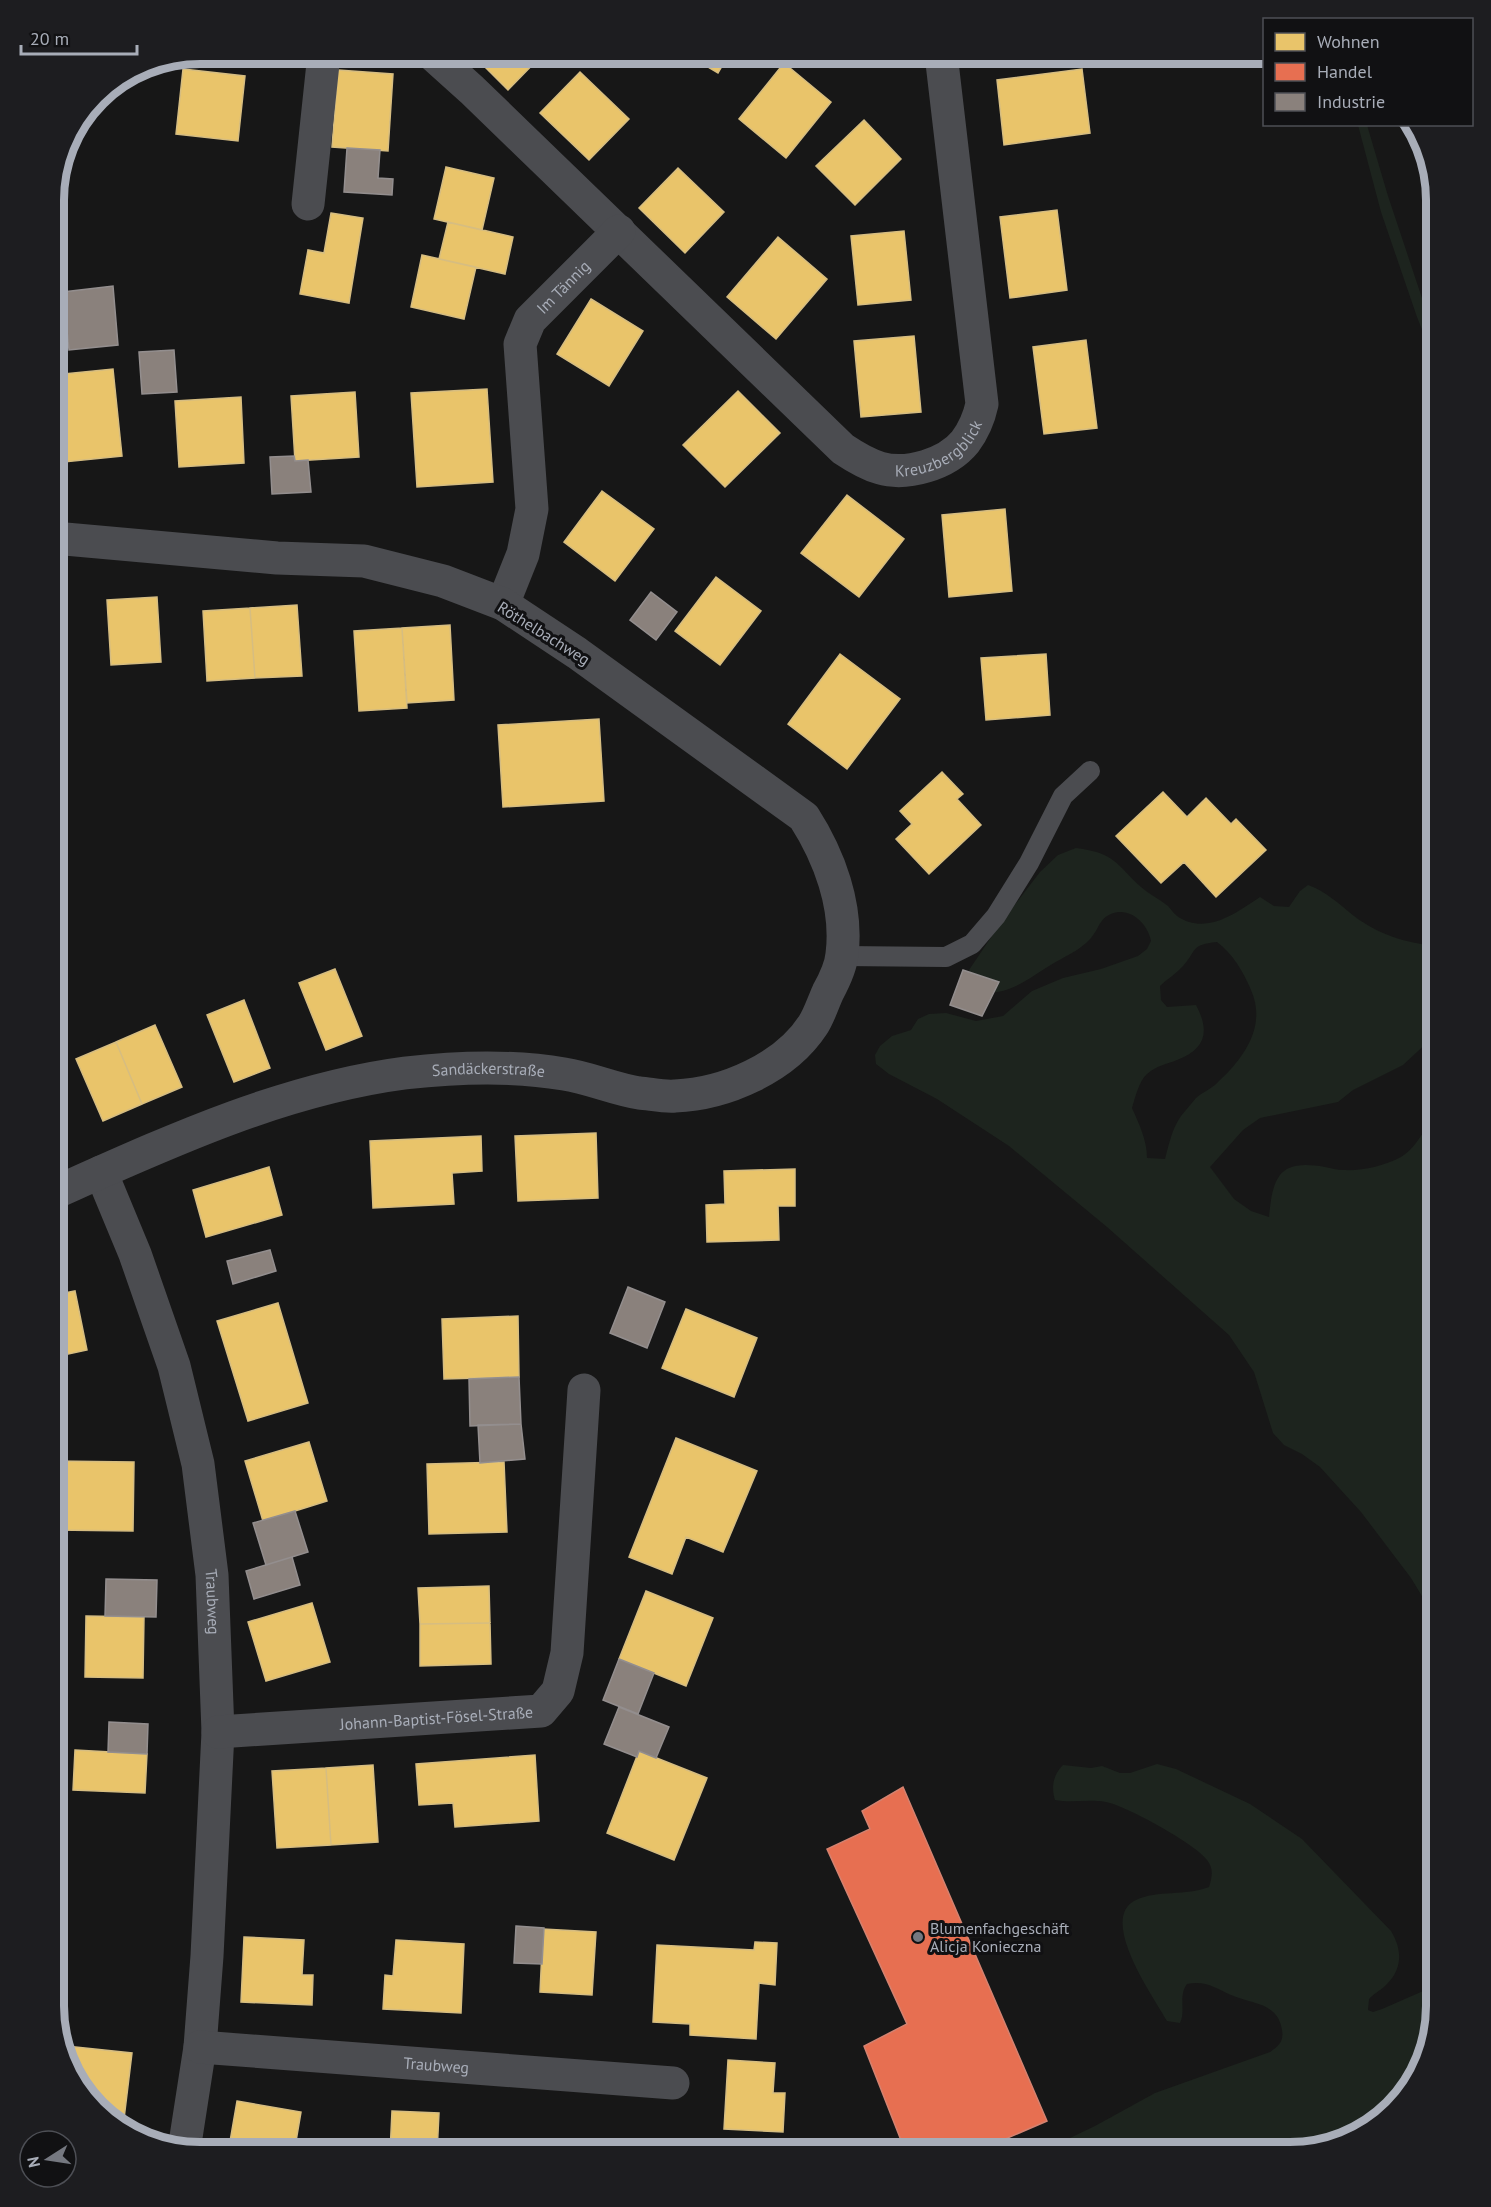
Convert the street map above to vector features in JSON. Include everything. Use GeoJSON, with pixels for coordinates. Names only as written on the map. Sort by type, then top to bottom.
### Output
{"type":"FeatureCollection","features":[{"type":"Feature","properties":{"kind":"street"},"geometry":{"type":"LineString","coordinates":[[308,204],[323,65]]}},
{"type":"Feature","properties":{"kind":"street"},"geometry":{"type":"LineString","coordinates":[[444,65],[619,231]]}},
{"type":"Feature","properties":{"kind":"street","name":"Kreuzbergblick"},"geometry":{"type":"LineString","coordinates":[[619,231],[843,449],[865,462],[890,470],[909,470],[936,462],[963,444],[978,421],[982,404],[942,65]]}},
{"type":"Feature","properties":{"kind":"street","name":"Im Tännig"},"geometry":{"type":"LineString","coordinates":[[503,604],[523,555],[532,509],[520,344],[530,320],[619,231]]}},
{"type":"Feature","properties":{"kind":"street","name":"Röthelbachweg"},"geometry":{"type":"LineString","coordinates":[[65,539],[278,558],[364,561],[443,581],[503,604],[651,704],[804,817],[819,841],[835,884],[842,940]]}},
{"type":"Feature","properties":{"kind":"street","name":"Sandäckerstraße"},"geometry":{"type":"LineString","coordinates":[[64,1188],[212,1126],[312,1092],[404,1074],[501,1066],[565,1074],[635,1092],[674,1097],[711,1091],[747,1079],[784,1057],[813,1026],[831,986],[842,940]]}},
{"type":"Feature","properties":{"kind":"street","name":"Traubweg"},"geometry":{"type":"LineString","coordinates":[[101,1172],[135,1254],[174,1366],[198,1464],[212,1575],[218,1732],[200,2047],[185,2141]]}},
{"type":"Feature","properties":{"kind":"street","name":"Johann-Baptist-Fösel-Straße"},"geometry":{"type":"LineString","coordinates":[[218,1732],[541,1711],[558,1691],[567,1653],[584,1390]]}},
{"type":"Feature","properties":{"kind":"street","name":"Traubweg"},"geometry":{"type":"LineString","coordinates":[[200,2047],[673,2083]]}},
{"type":"Feature","properties":{"kind":"lane"},"geometry":{"type":"LineString","coordinates":[[842,940],[946,957],[972,944],[1002,907],[1029,863],[1063,796],[1090,771]]}},
{"type":"Feature","properties":{"kind":"shaded area"},"geometry":{"type":"Polygon","coordinates":[[[1358,126],[1367,126],[1426,310],[1426,340],[1417,317],[1381,212],[1358,126]]]}},
{"type":"Feature","properties":{"kind":"shaded area"},"geometry":{"type":"Polygon","coordinates":[[[1076,848],[1099,853],[1113,860],[1144,890],[1168,906],[1177,916],[1188,922],[1199,924],[1220,920],[1260,897],[1274,906],[1289,907],[1300,891],[1308,885],[1327,895],[1363,923],[1383,933],[1426,945],[1426,1044],[1403,1065],[1353,1090],[1338,1102],[1260,1118],[1243,1130],[1210,1167],[1234,1199],[1251,1211],[1269,1217],[1273,1190],[1282,1173],[1289,1168],[1310,1165],[1350,1170],[1365,1169],[1387,1163],[1407,1153],[1426,1129],[1426,1603],[1411,1578],[1361,1512],[1320,1467],[1284,1445],[1273,1433],[1254,1372],[1229,1335],[1107,1227],[1009,1146],[937,1099],[889,1074],[876,1064],[875,1055],[880,1046],[892,1036],[911,1030],[918,1019],[929,1014],[946,1013],[976,1021],[1003,1016],[1032,991],[1063,978],[1101,969],[1138,956],[1147,949],[1151,941],[1146,928],[1137,918],[1125,912],[1118,912],[1104,919],[1091,938],[1071,954],[1006,990],[995,992],[984,990],[976,983],[969,970],[1000,924],[1040,872],[1058,855],[1076,848]],[[1217,942],[1198,946],[1180,969],[1160,986],[1161,1000],[1167,1007],[1196,1005],[1204,1031],[1199,1045],[1187,1056],[1150,1071],[1140,1085],[1132,1108],[1144,1138],[1147,1158],[1165,1159],[1173,1131],[1181,1116],[1196,1098],[1228,1073],[1250,1040],[1256,1016],[1255,1003],[1251,990],[1233,957],[1217,942]]]}},
{"type":"Feature","properties":{"kind":"shaded area"},"geometry":{"type":"Polygon","coordinates":[[[1157,1764],[1176,1769],[1250,1804],[1302,1839],[1391,1931],[1399,1951],[1396,1972],[1387,1984],[1369,1999],[1368,2010],[1373,2012],[1382,2009],[1426,1990],[1425,2024],[1422,2042],[1408,2074],[1387,2103],[1373,2114],[1342,2132],[1308,2141],[1062,2142],[1155,2093],[1270,2052],[1281,2040],[1279,2021],[1269,2009],[1205,1984],[1187,1984],[1183,1993],[1180,2023],[1167,2021],[1141,1977],[1125,1940],[1123,1923],[1126,1909],[1136,1900],[1144,1897],[1209,1887],[1211,1867],[1201,1853],[1144,1818],[1106,1802],[1055,1800],[1053,1790],[1057,1773],[1063,1765],[1091,1768],[1102,1766],[1120,1773],[1130,1773],[1157,1764]]]}},
{"type":"Feature","properties":{"kind":"building: Wohnen"},"geometry":{"type":"Polygon","coordinates":[[[483,65],[532,65],[508,90],[483,65]]]}},
{"type":"Feature","properties":{"kind":"building: Wohnen"},"geometry":{"type":"Polygon","coordinates":[[[705,65],[723,65],[718,73],[705,65]]]}},
{"type":"Feature","properties":{"kind":"building: Wohnen"},"geometry":{"type":"Polygon","coordinates":[[[782,65],[786,65],[831,102],[786,158],[739,119],[782,65]]]}},
{"type":"Feature","properties":{"kind":"building: Wohnen"},"geometry":{"type":"Polygon","coordinates":[[[183,69],[245,76],[238,141],[176,134],[183,69]]]}},
{"type":"Feature","properties":{"kind":"building: Wohnen"},"geometry":{"type":"Polygon","coordinates":[[[1082,69],[1090,133],[1004,145],[997,80],[1082,69]]]}},
{"type":"Feature","properties":{"kind":"building: Wohnen"},"geometry":{"type":"Polygon","coordinates":[[[338,70],[393,74],[388,151],[332,147],[338,70]]]}},
{"type":"Feature","properties":{"kind":"building: Wohnen"},"geometry":{"type":"Polygon","coordinates":[[[580,72],[629,119],[589,160],[540,113],[580,72]]]}},
{"type":"Feature","properties":{"kind":"building: Wohnen"},"geometry":{"type":"Polygon","coordinates":[[[864,120],[901,159],[855,205],[816,166],[864,120]]]}},
{"type":"Feature","properties":{"kind":"building: Wohnen"},"geometry":{"type":"Polygon","coordinates":[[[446,167],[494,178],[482,230],[434,219],[446,167]]]}},
{"type":"Feature","properties":{"kind":"building: Wohnen"},"geometry":{"type":"Polygon","coordinates":[[[678,168],[724,212],[685,253],[639,208],[678,168]]]}},
{"type":"Feature","properties":{"kind":"building: Wohnen"},"geometry":{"type":"Polygon","coordinates":[[[1057,210],[1067,290],[1010,298],[1000,217],[1057,210]]]}},
{"type":"Feature","properties":{"kind":"building: Wohnen"},"geometry":{"type":"Polygon","coordinates":[[[331,213],[363,218],[349,303],[300,294],[308,250],[324,253],[331,213]]]}},
{"type":"Feature","properties":{"kind":"building: Wohnen"},"geometry":{"type":"Polygon","coordinates":[[[448,222],[513,237],[505,274],[439,259],[448,222]]]}},
{"type":"Feature","properties":{"kind":"building: Wohnen"},"geometry":{"type":"Polygon","coordinates":[[[904,231],[911,300],[858,305],[851,236],[904,231]]]}},
{"type":"Feature","properties":{"kind":"building: Wohnen"},"geometry":{"type":"Polygon","coordinates":[[[778,237],[827,279],[776,339],[727,297],[778,237]]]}},
{"type":"Feature","properties":{"kind":"building: Wohnen"},"geometry":{"type":"Polygon","coordinates":[[[422,255],[476,267],[464,319],[411,307],[422,255]]]}},
{"type":"Feature","properties":{"kind":"building: Wohnen"},"geometry":{"type":"Polygon","coordinates":[[[591,299],[643,331],[609,386],[557,354],[591,299]]]}},
{"type":"Feature","properties":{"kind":"building: Wohnen"},"geometry":{"type":"Polygon","coordinates":[[[914,336],[921,412],[861,417],[854,341],[914,336]]]}},
{"type":"Feature","properties":{"kind":"building: Wohnen"},"geometry":{"type":"Polygon","coordinates":[[[1086,340],[1097,428],[1044,434],[1033,347],[1086,340]]]}},
{"type":"Feature","properties":{"kind":"building: Wohnen"},"geometry":{"type":"Polygon","coordinates":[[[113,369],[122,456],[65,462],[65,374],[113,369]]]}},
{"type":"Feature","properties":{"kind":"building: Wohnen"},"geometry":{"type":"Polygon","coordinates":[[[487,389],[493,482],[417,487],[411,393],[487,389]]]}},
{"type":"Feature","properties":{"kind":"building: Wohnen"},"geometry":{"type":"Polygon","coordinates":[[[738,391],[780,433],[725,487],[683,445],[738,391]]]}},
{"type":"Feature","properties":{"kind":"building: Wohnen"},"geometry":{"type":"Polygon","coordinates":[[[355,392],[359,457],[295,461],[291,396],[355,392]]]}},
{"type":"Feature","properties":{"kind":"building: Wohnen"},"geometry":{"type":"Polygon","coordinates":[[[241,397],[244,463],[179,467],[175,401],[241,397]]]}},
{"type":"Feature","properties":{"kind":"building: Wohnen"},"geometry":{"type":"Polygon","coordinates":[[[602,491],[654,529],[615,581],[564,542],[602,491]]]}},
{"type":"Feature","properties":{"kind":"building: Wohnen"},"geometry":{"type":"Polygon","coordinates":[[[847,495],[904,539],[859,597],[801,553],[847,495]]]}},
{"type":"Feature","properties":{"kind":"building: Wohnen"},"geometry":{"type":"Polygon","coordinates":[[[1005,509],[1012,591],[949,597],[942,515],[1005,509]]]}},
{"type":"Feature","properties":{"kind":"building: Wohnen"},"geometry":{"type":"Polygon","coordinates":[[[716,577],[761,611],[720,665],[675,631],[716,577]]]}},
{"type":"Feature","properties":{"kind":"building: Wohnen"},"geometry":{"type":"Polygon","coordinates":[[[157,597],[161,662],[111,665],[107,600],[157,597]]]}},
{"type":"Feature","properties":{"kind":"building: Wohnen"},"geometry":{"type":"Polygon","coordinates":[[[297,605],[302,676],[255,678],[250,608],[297,605]]]}},
{"type":"Feature","properties":{"kind":"building: Wohnen"},"geometry":{"type":"Polygon","coordinates":[[[250,608],[255,678],[207,681],[203,611],[250,608]]]}},
{"type":"Feature","properties":{"kind":"building: Wohnen"},"geometry":{"type":"Polygon","coordinates":[[[450,625],[454,700],[407,703],[402,628],[450,625]]]}},
{"type":"Feature","properties":{"kind":"building: Wohnen"},"geometry":{"type":"Polygon","coordinates":[[[402,628],[407,708],[359,711],[354,631],[402,628]]]}},
{"type":"Feature","properties":{"kind":"building: Wohnen"},"geometry":{"type":"Polygon","coordinates":[[[840,654],[900,699],[847,769],[788,724],[840,654]]]}},
{"type":"Feature","properties":{"kind":"building: Wohnen"},"geometry":{"type":"Polygon","coordinates":[[[1046,654],[1050,715],[986,720],[981,658],[1046,654]]]}},
{"type":"Feature","properties":{"kind":"building: Wohnen"},"geometry":{"type":"Polygon","coordinates":[[[599,719],[604,801],[503,807],[498,725],[599,719]]]}},
{"type":"Feature","properties":{"kind":"building: Wohnen"},"geometry":{"type":"Polygon","coordinates":[[[942,772],[963,794],[957,799],[981,825],[929,874],[896,839],[912,824],[900,811],[942,772]]]}},
{"type":"Feature","properties":{"kind":"building: Wohnen"},"geometry":{"type":"Polygon","coordinates":[[[1163,792],[1187,817],[1206,798],[1231,824],[1236,819],[1266,850],[1216,897],[1184,862],[1161,883],[1116,836],[1163,792]]]}},
{"type":"Feature","properties":{"kind":"building: Wohnen"},"geometry":{"type":"Polygon","coordinates":[[[335,969],[362,1036],[326,1050],[299,983],[335,969]]]}},
{"type":"Feature","properties":{"kind":"building: Wohnen"},"geometry":{"type":"Polygon","coordinates":[[[244,1000],[270,1068],[234,1082],[207,1015],[244,1000]]]}},
{"type":"Feature","properties":{"kind":"building: Wohnen"},"geometry":{"type":"Polygon","coordinates":[[[155,1025],[182,1087],[142,1104],[116,1042],[155,1025]]]}},
{"type":"Feature","properties":{"kind":"building: Wohnen"},"geometry":{"type":"Polygon","coordinates":[[[116,1042],[142,1104],[103,1121],[76,1059],[116,1042]]]}},
{"type":"Feature","properties":{"kind":"building: Wohnen"},"geometry":{"type":"Polygon","coordinates":[[[596,1133],[598,1198],[518,1201],[515,1136],[596,1133]]]}},
{"type":"Feature","properties":{"kind":"building: Wohnen"},"geometry":{"type":"Polygon","coordinates":[[[481,1136],[482,1171],[452,1173],[454,1204],[373,1208],[370,1141],[481,1136]]]}},
{"type":"Feature","properties":{"kind":"building: Wohnen"},"geometry":{"type":"Polygon","coordinates":[[[269,1167],[282,1215],[206,1237],[193,1190],[269,1167]]]}},
{"type":"Feature","properties":{"kind":"building: Wohnen"},"geometry":{"type":"Polygon","coordinates":[[[795,1169],[795,1206],[778,1206],[779,1240],[707,1242],[706,1205],[725,1204],[724,1171],[795,1169]]]}},
{"type":"Feature","properties":{"kind":"building: Wohnen"},"geometry":{"type":"Polygon","coordinates":[[[75,1291],[87,1350],[64,1355],[64,1293],[75,1291]]]}},
{"type":"Feature","properties":{"kind":"building: Wohnen"},"geometry":{"type":"Polygon","coordinates":[[[278,1303],[308,1403],[248,1421],[217,1321],[278,1303]]]}},
{"type":"Feature","properties":{"kind":"building: Wohnen"},"geometry":{"type":"Polygon","coordinates":[[[686,1309],[757,1338],[734,1397],[662,1368],[686,1309]]]}},
{"type":"Feature","properties":{"kind":"building: Wohnen"},"geometry":{"type":"Polygon","coordinates":[[[518,1316],[519,1377],[444,1379],[442,1319],[518,1316]]]}},
{"type":"Feature","properties":{"kind":"building: Wohnen"},"geometry":{"type":"Polygon","coordinates":[[[676,1438],[757,1471],[723,1552],[686,1537],[672,1574],[629,1557],[676,1438]]]}},
{"type":"Feature","properties":{"kind":"building: Wohnen"},"geometry":{"type":"Polygon","coordinates":[[[309,1442],[327,1501],[263,1521],[245,1461],[309,1442]]]}},
{"type":"Feature","properties":{"kind":"building: Wohnen"},"geometry":{"type":"Polygon","coordinates":[[[64,1461],[134,1462],[133,1531],[64,1530],[64,1461]]]}},
{"type":"Feature","properties":{"kind":"building: Wohnen"},"geometry":{"type":"Polygon","coordinates":[[[504,1462],[507,1532],[429,1534],[427,1464],[504,1462]]]}},
{"type":"Feature","properties":{"kind":"building: Wohnen"},"geometry":{"type":"Polygon","coordinates":[[[489,1586],[490,1623],[420,1624],[418,1588],[489,1586]]]}},
{"type":"Feature","properties":{"kind":"building: Wohnen"},"geometry":{"type":"Polygon","coordinates":[[[646,1591],[713,1618],[686,1686],[619,1659],[646,1591]]]}},
{"type":"Feature","properties":{"kind":"building: Wohnen"},"geometry":{"type":"Polygon","coordinates":[[[312,1603],[330,1662],[266,1681],[248,1622],[312,1603]]]}},
{"type":"Feature","properties":{"kind":"building: Wohnen"},"geometry":{"type":"Polygon","coordinates":[[[86,1616],[144,1617],[143,1678],[85,1677],[86,1616]]]}},
{"type":"Feature","properties":{"kind":"building: Wohnen"},"geometry":{"type":"Polygon","coordinates":[[[490,1623],[491,1664],[420,1666],[420,1624],[490,1623]]]}},
{"type":"Feature","properties":{"kind":"building: Wohnen"},"geometry":{"type":"Polygon","coordinates":[[[75,1750],[147,1754],[145,1793],[73,1790],[75,1750]]]}},
{"type":"Feature","properties":{"kind":"building: Wohnen"},"geometry":{"type":"Polygon","coordinates":[[[639,1751],[707,1778],[674,1860],[607,1833],[639,1751]]]}},
{"type":"Feature","properties":{"kind":"building: Wohnen"},"geometry":{"type":"Polygon","coordinates":[[[535,1755],[539,1821],[455,1827],[453,1803],[419,1805],[416,1764],[535,1755]]]}},
{"type":"Feature","properties":{"kind":"building: Wohnen"},"geometry":{"type":"Polygon","coordinates":[[[373,1765],[378,1842],[331,1845],[326,1768],[373,1765]]]}},
{"type":"Feature","properties":{"kind":"building: Wohnen"},"geometry":{"type":"Polygon","coordinates":[[[326,1768],[331,1845],[277,1848],[272,1771],[326,1768]]]}},
{"type":"Feature","properties":{"kind":"building: Wohnen"},"geometry":{"type":"Polygon","coordinates":[[[543,1929],[596,1932],[592,1995],[540,1992],[543,1929]]]}},
{"type":"Feature","properties":{"kind":"building: Wohnen"},"geometry":{"type":"Polygon","coordinates":[[[244,1937],[304,1940],[302,1975],[313,1975],[312,2005],[241,2002],[244,1937]]]}},
{"type":"Feature","properties":{"kind":"building: Wohnen"},"geometry":{"type":"Polygon","coordinates":[[[396,1940],[464,1944],[461,2013],[383,2009],[385,1975],[393,1976],[396,1940]]]}},
{"type":"Feature","properties":{"kind":"building: Wohnen"},"geometry":{"type":"Polygon","coordinates":[[[755,1942],[777,1943],[775,1985],[759,1983],[756,2039],[690,2035],[690,2024],[653,2022],[657,1945],[754,1950],[755,1942]]]}},
{"type":"Feature","properties":{"kind":"building: Wohnen"},"geometry":{"type":"Polygon","coordinates":[[[71,2046],[132,2053],[124,2118],[104,2103],[93,2089],[83,2074],[71,2046]]]}},
{"type":"Feature","properties":{"kind":"building: Wohnen"},"geometry":{"type":"Polygon","coordinates":[[[728,2060],[775,2063],[773,2093],[785,2093],[783,2132],[724,2129],[728,2060]]]}},
{"type":"Feature","properties":{"kind":"building: Wohnen"},"geometry":{"type":"Polygon","coordinates":[[[237,2101],[301,2112],[296,2142],[230,2142],[237,2101]]]}},
{"type":"Feature","properties":{"kind":"building: Wohnen"},"geometry":{"type":"Polygon","coordinates":[[[392,2111],[439,2113],[438,2142],[391,2142],[392,2111]]]}},
{"type":"Feature","properties":{"kind":"building: Handel","name":"Blumenfachgeschäft Alicja Konieczna"},"geometry":{"type":"Polygon","coordinates":[[[903,1787],[1047,2121],[998,2142],[902,2142],[864,2046],[907,2024],[827,1849],[870,1829],[862,1811],[903,1787]]]}},
{"type":"Feature","properties":{"kind":"building: Industrie"},"geometry":{"type":"Polygon","coordinates":[[[347,148],[380,150],[378,178],[393,179],[392,195],[344,192],[347,148]]]}},
{"type":"Feature","properties":{"kind":"building: Industrie"},"geometry":{"type":"Polygon","coordinates":[[[113,286],[118,345],[69,350],[65,292],[113,286]]]}},
{"type":"Feature","properties":{"kind":"building: Industrie"},"geometry":{"type":"Polygon","coordinates":[[[174,350],[177,392],[142,394],[139,352],[174,350]]]}},
{"type":"Feature","properties":{"kind":"building: Industrie"},"geometry":{"type":"Polygon","coordinates":[[[294,456],[295,461],[308,460],[311,492],[272,494],[270,457],[294,456]]]}},
{"type":"Feature","properties":{"kind":"building: Industrie"},"geometry":{"type":"Polygon","coordinates":[[[651,592],[677,612],[656,640],[630,620],[651,592]]]}},
{"type":"Feature","properties":{"kind":"building: Industrie"},"geometry":{"type":"Polygon","coordinates":[[[963,970],[999,982],[982,1016],[950,1005],[963,970]]]}},
{"type":"Feature","properties":{"kind":"building: Industrie"},"geometry":{"type":"Polygon","coordinates":[[[270,1250],[276,1271],[233,1284],[227,1261],[270,1250]]]}},
{"type":"Feature","properties":{"kind":"building: Industrie"},"geometry":{"type":"Polygon","coordinates":[[[628,1287],[665,1302],[647,1348],[610,1333],[628,1287]]]}},
{"type":"Feature","properties":{"kind":"building: Industrie"},"geometry":{"type":"Polygon","coordinates":[[[519,1377],[521,1424],[470,1426],[469,1379],[519,1377]]]}},
{"type":"Feature","properties":{"kind":"building: Industrie"},"geometry":{"type":"Polygon","coordinates":[[[521,1424],[525,1459],[480,1463],[478,1425],[521,1424]]]}},
{"type":"Feature","properties":{"kind":"building: Industrie"},"geometry":{"type":"Polygon","coordinates":[[[295,1511],[308,1552],[266,1565],[253,1523],[295,1511]]]}},
{"type":"Feature","properties":{"kind":"building: Industrie"},"geometry":{"type":"Polygon","coordinates":[[[292,1557],[300,1585],[254,1599],[246,1571],[292,1557]]]}},
{"type":"Feature","properties":{"kind":"building: Industrie"},"geometry":{"type":"Polygon","coordinates":[[[106,1579],[157,1580],[156,1617],[105,1616],[106,1579]]]}},
{"type":"Feature","properties":{"kind":"building: Industrie"},"geometry":{"type":"Polygon","coordinates":[[[619,1659],[654,1673],[638,1714],[603,1700],[619,1659]]]}},
{"type":"Feature","properties":{"kind":"building: Industrie"},"geometry":{"type":"Polygon","coordinates":[[[619,1707],[669,1727],[656,1758],[639,1751],[637,1757],[604,1744],[619,1707]]]}},
{"type":"Feature","properties":{"kind":"building: Industrie"},"geometry":{"type":"Polygon","coordinates":[[[109,1722],[148,1724],[147,1754],[108,1752],[109,1722]]]}},
{"type":"Feature","properties":{"kind":"building: Industrie"},"geometry":{"type":"Polygon","coordinates":[[[516,1926],[544,1928],[542,1964],[514,1963],[516,1926]]]}},
{"type":"Feature","properties":{"kind":"place","name":"Blumenfachgeschäft Alicja Konieczna"},"geometry":{"type":"Point","coordinates":[918,1937]}}]}
